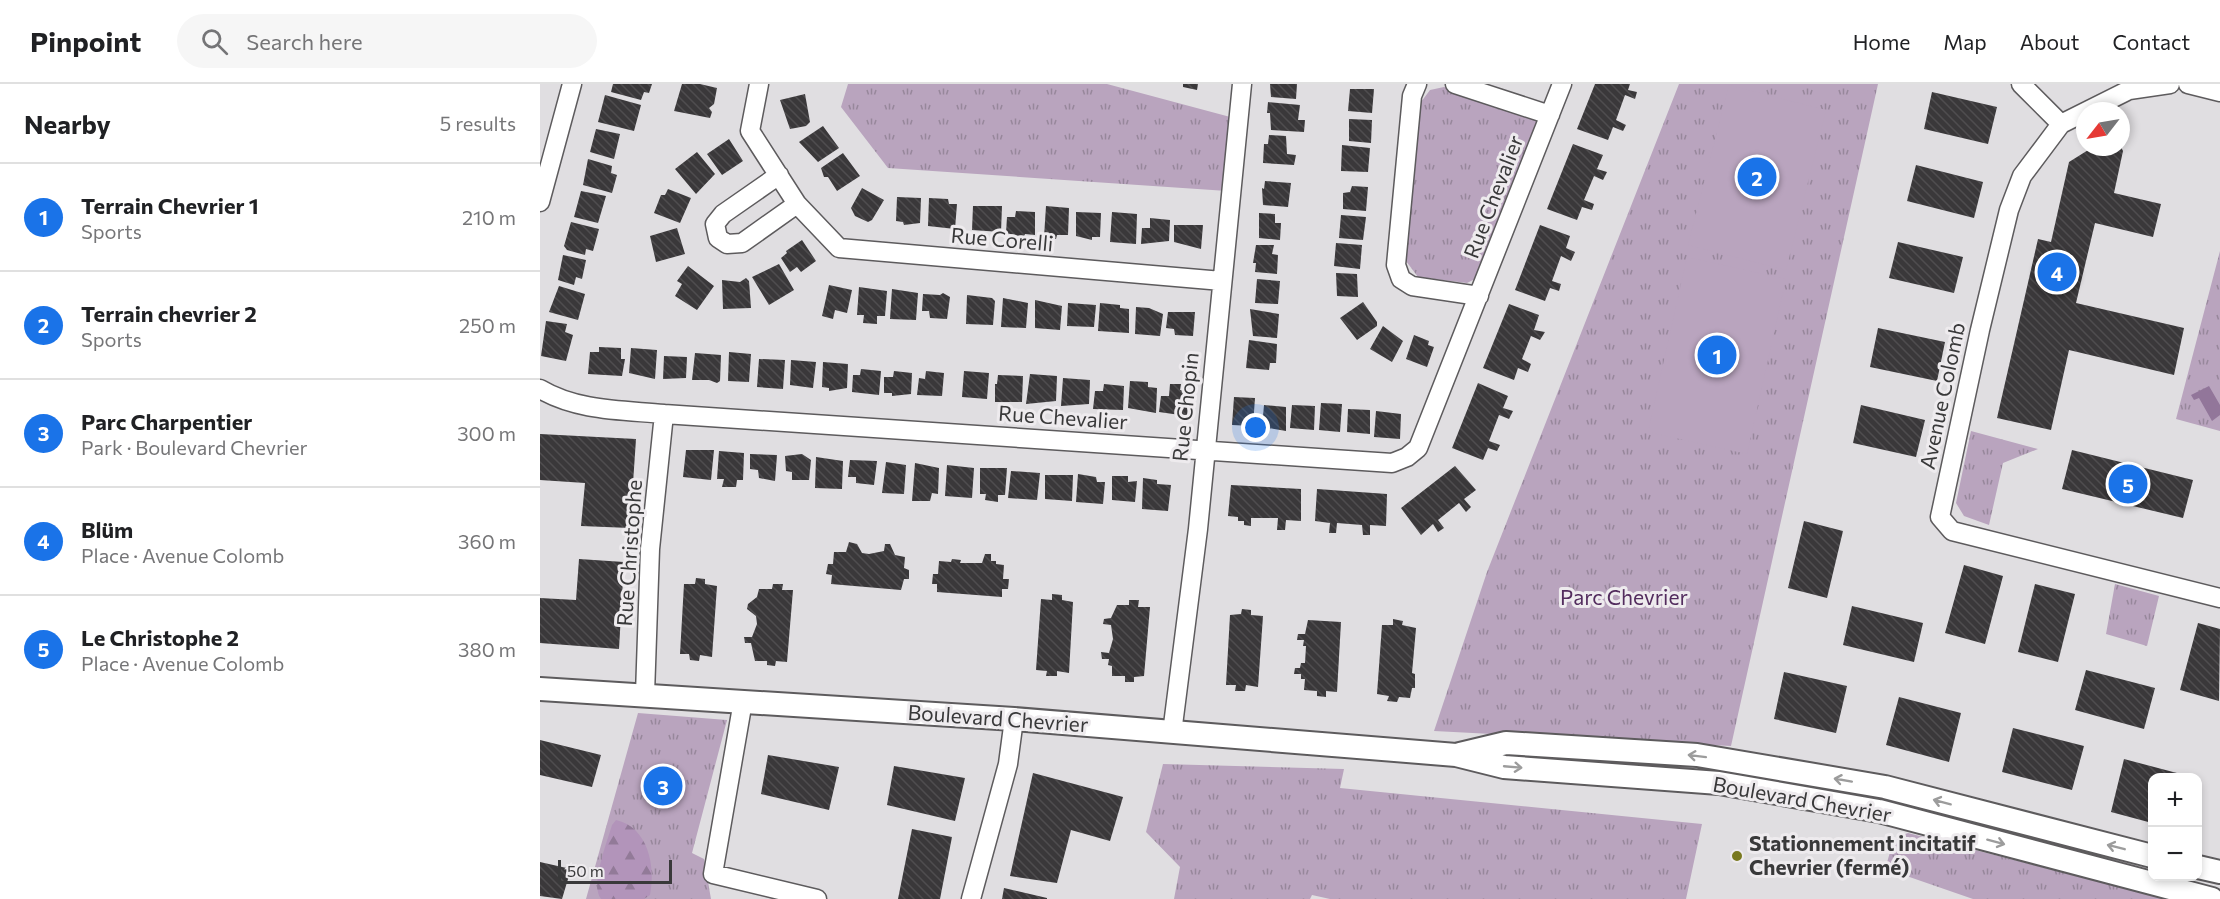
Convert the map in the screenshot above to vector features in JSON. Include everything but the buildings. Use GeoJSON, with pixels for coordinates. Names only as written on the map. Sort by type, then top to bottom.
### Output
{"type":"FeatureCollection","features":[{"type":"Feature","properties":{"kind":"street"},"geometry":{"type":"LineString","coordinates":[[540,202],[572,84]]}},
{"type":"Feature","properties":{"kind":"street","name":"Rue Corelli"},"geometry":{"type":"LineString","coordinates":[[759,84],[750,131],[797,204],[839,248],[1222,281]]}},
{"type":"Feature","properties":{"kind":"street","name":"Rue Chopin"},"geometry":{"type":"LineString","coordinates":[[1172,733],[1198,529],[1242,84]]}},
{"type":"Feature","properties":{"kind":"street"},"geometry":{"type":"LineString","coordinates":[[1417,84],[1412,96],[1396,265],[1401,279],[1412,286],[1479,296]]}},
{"type":"Feature","properties":{"kind":"street","name":"Rue Chevalier"},"geometry":{"type":"LineString","coordinates":[[1455,84],[1550,114]]}},
{"type":"Feature","properties":{"kind":"street","name":"Rue Chevalier"},"geometry":{"type":"LineString","coordinates":[[540,389],[560,401],[591,407],[664,414],[946,431],[1392,463],[1407,458],[1418,448],[1562,84]]}},
{"type":"Feature","properties":{"kind":"street"},"geometry":{"type":"LineString","coordinates":[[2021,84],[2061,124]]}},
{"type":"Feature","properties":{"kind":"street","name":"Avenue Colomb"},"geometry":{"type":"LineString","coordinates":[[2170,84],[2130,87],[2061,124],[2022,176],[2009,210],[1980,330],[1940,517],[1952,531],[2220,598]]}},
{"type":"Feature","properties":{"kind":"street"},"geometry":{"type":"LineString","coordinates":[[2188,84],[2220,92]]}},
{"type":"Feature","properties":{"kind":"street"},"geometry":{"type":"LineString","coordinates":[[779,175],[723,214],[715,224],[718,238],[727,244],[742,243],[797,204]]}},
{"type":"Feature","properties":{"kind":"street","name":"Rue Christophe"},"geometry":{"type":"LineString","coordinates":[[645,694],[650,549],[664,414]]}},
{"type":"Feature","properties":{"kind":"street","name":"Boulevard Chevrier"},"geometry":{"type":"LineString","coordinates":[[540,689],[1014,719],[1456,755],[1504,767],[1719,783],[1879,811],[2212,899]]}},
{"type":"Feature","properties":{"kind":"street"},"geometry":{"type":"LineString","coordinates":[[743,701],[713,874],[817,899]]}},
{"type":"Feature","properties":{"kind":"street"},"geometry":{"type":"LineString","coordinates":[[971,899],[1008,764],[1014,719]]}},
{"type":"Feature","properties":{"kind":"street","name":"Boulevard Chevrier"},"geometry":{"type":"LineString","coordinates":[[1456,755],[1506,743],[1697,755],[1885,787],[2148,855]]}},
{"type":"Feature","properties":{"kind":"street"},"geometry":{"type":"LineString","coordinates":[[2202,868],[2220,872]]}},
{"type":"Feature","properties":{"kind":"green space"},"geometry":{"type":"Polygon","coordinates":[[[848,84],[1107,84],[1234,118],[1227,191],[888,168],[841,107],[848,84]]]}},
{"type":"Feature","properties":{"kind":"green space","name":"Parc Chevrier"},"geometry":{"type":"Polygon","coordinates":[[[1679,84],[1878,84],[1731,746],[1434,731],[1487,572],[1679,84]]]}},
{"type":"Feature","properties":{"kind":"green space"},"geometry":{"type":"Polygon","coordinates":[[[1729,85],[1826,110],[1786,270],[1688,245],[1729,85]]]}},
{"type":"Feature","properties":{"kind":"green space"},"geometry":{"type":"Polygon","coordinates":[[[1444,87],[1545,117],[1479,277],[1467,283],[1418,277],[1406,261],[1421,102],[1430,90],[1444,87]]]}},
{"type":"Feature","properties":{"kind":"green space"},"geometry":{"type":"Polygon","coordinates":[[[2220,251],[2220,431],[2176,419],[2220,251]]]}},
{"type":"Feature","properties":{"kind":"green space"},"geometry":{"type":"Polygon","coordinates":[[[1687,257],[1786,279],[1747,454],[1648,432],[1687,257]]]}},
{"type":"Feature","properties":{"kind":"green space"},"geometry":{"type":"Polygon","coordinates":[[[1971,431],[2038,449],[2003,463],[1989,525],[1964,516],[1956,503],[1971,431]]]}},
{"type":"Feature","properties":{"kind":"green space"},"geometry":{"type":"Polygon","coordinates":[[[2115,584],[2159,596],[2147,646],[2106,634],[2115,584]]]}},
{"type":"Feature","properties":{"kind":"green space"},"geometry":{"type":"Polygon","coordinates":[[[638,713],[727,720],[692,853],[704,859],[711,899],[586,899],[638,713]]]}},
{"type":"Feature","properties":{"kind":"green space"},"geometry":{"type":"Polygon","coordinates":[[[1163,764],[1344,769],[1340,788],[1702,824],[1686,899],[1330,899],[1312,895],[1310,899],[1174,899],[1180,867],[1146,832],[1163,764]]]}},
{"type":"Feature","properties":{"kind":"green space"},"geometry":{"type":"Polygon","coordinates":[[[616,820],[636,831],[647,849],[652,884],[650,895],[644,899],[601,899],[598,892],[600,863],[612,825],[616,820]]]}},
{"type":"Feature","properties":{"kind":"green space"},"geometry":{"type":"Polygon","coordinates":[[[1908,833],[2167,899],[1973,899],[1895,872],[1887,863],[1890,853],[1896,841],[1908,833]]]}},
{"type":"Feature","properties":{"kind":"shaded area"},"geometry":{"type":"Polygon","coordinates":[[[2209,386],[2220,405],[2220,415],[2212,421],[2199,398],[2194,400],[2191,395],[2209,386]]]}},
{"type":"Feature","properties":{"kind":"place","name":"Terrain chevrier 2"},"geometry":{"type":"Point","coordinates":[1757,177]}},
{"type":"Feature","properties":{"kind":"place","name":"Blüm"},"geometry":{"type":"Point","coordinates":[2057,272]}},
{"type":"Feature","properties":{"kind":"place","name":"Terrain Chevrier 1"},"geometry":{"type":"Point","coordinates":[1717,355]}},
{"type":"Feature","properties":{"kind":"place","name":"Le Christophe 2"},"geometry":{"type":"Point","coordinates":[2128,484]}},
{"type":"Feature","properties":{"kind":"place","name":"Parc Charpentier"},"geometry":{"type":"Point","coordinates":[663,786]}},
{"type":"Feature","properties":{"kind":"place","name":"Stationnement incitatif Chevrier (fermé)"},"geometry":{"type":"Point","coordinates":[1737,856]}}]}
